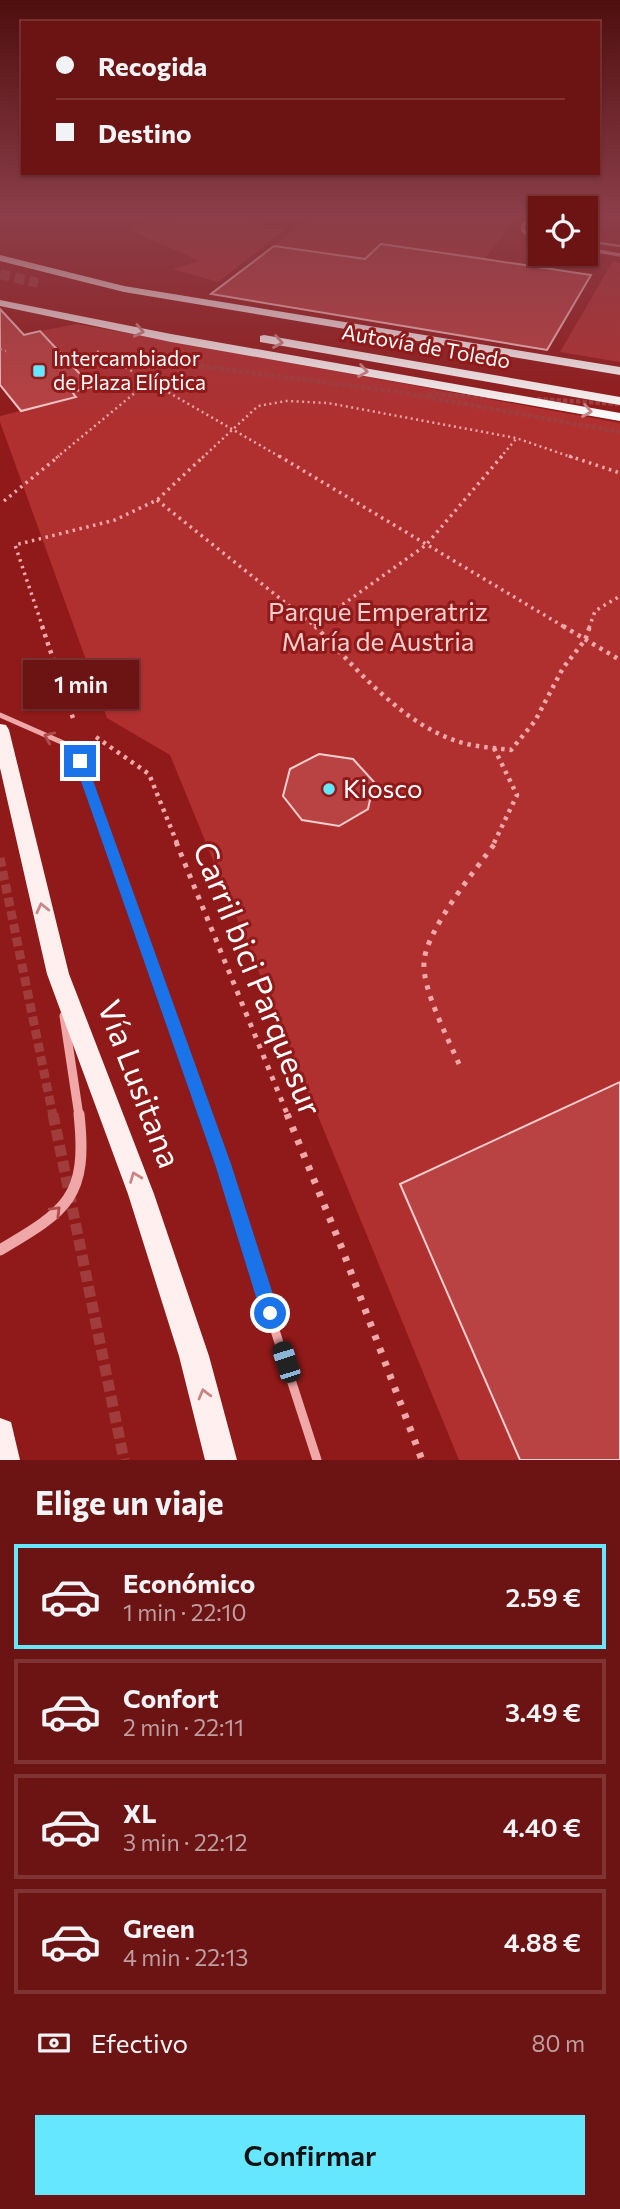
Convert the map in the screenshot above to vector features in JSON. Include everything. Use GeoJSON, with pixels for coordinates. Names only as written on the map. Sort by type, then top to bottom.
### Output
{"type":"FeatureCollection","features":[{"type":"Feature","properties":{"kind":"highway"},"geometry":{"type":"LineString","coordinates":[[105,284],[620,370]]}},
{"type":"Feature","properties":{"kind":"highway","name":"Autovía de Toledo"},"geometry":{"type":"LineString","coordinates":[[76,291],[386,346]]}},
{"type":"Feature","properties":{"kind":"highway"},"geometry":{"type":"LineString","coordinates":[[0,303],[171,338],[620,417]]}},
{"type":"Feature","properties":{"kind":"highway","name":"Autovía de Toledo"},"geometry":{"type":"LineString","coordinates":[[248,337],[620,401]]}},
{"type":"Feature","properties":{"kind":"main road","name":"Vía Lusitana"},"geometry":{"type":"LineString","coordinates":[[0,730],[58,974],[141,1194],[194,1356],[221,1460]]}},
{"type":"Feature","properties":{"kind":"main road"},"geometry":{"type":"LineString","coordinates":[[0,1433],[4,1460]]}},
{"type":"Feature","properties":{"kind":"street"},"geometry":{"type":"LineString","coordinates":[[0,1250],[60,1209],[77,1185],[80,1151],[77,1103],[58,974]]}},
{"type":"Feature","properties":{"kind":"lane"},"geometry":{"type":"LineString","coordinates":[[0,715],[68,745],[80,761],[223,1164],[317,1460]]}},
{"type":"Feature","properties":{"kind":"path"},"geometry":{"type":"LineString","coordinates":[[93,348],[234,429],[620,660]]}},
{"type":"Feature","properties":{"kind":"path"},"geometry":{"type":"LineString","coordinates":[[0,349],[6,351]]}},
{"type":"Feature","properties":{"kind":"path"},"geometry":{"type":"LineString","coordinates":[[4,501],[148,382]]}},
{"type":"Feature","properties":{"kind":"path"},"geometry":{"type":"LineString","coordinates":[[75,722],[15,545],[115,520],[157,500],[258,406],[286,401],[328,403],[516,438],[620,473]]}},
{"type":"Feature","properties":{"kind":"path"},"geometry":{"type":"LineString","coordinates":[[314,625],[426,545],[516,438]]}},
{"type":"Feature","properties":{"kind":"path"},"geometry":{"type":"LineString","coordinates":[[157,500],[314,625],[368,681],[409,717],[462,743],[511,750],[535,721],[563,668],[585,640],[595,611],[620,596]]}},
{"type":"Feature","properties":{"kind":"path","name":"Carril bici Parquesur"},"geometry":{"type":"LineString","coordinates":[[86,730],[149,774],[341,1246],[422,1460]]}},
{"type":"Feature","properties":{"kind":"path"},"geometry":{"type":"LineString","coordinates":[[459,1063],[432,1000],[425,962],[434,931],[500,835],[517,795],[494,748]]}},
{"type":"Feature","properties":{"kind":"green space"},"geometry":{"type":"Polygon","coordinates":[[[600,284],[620,284],[620,362],[560,352],[600,284]]]}},
{"type":"Feature","properties":{"kind":"green space","name":"Parque Emperatriz María de Austria"},"geometry":{"type":"Polygon","coordinates":[[[77,324],[620,423],[620,1460],[459,1460],[170,755],[107,718],[0,422],[0,416],[75,397],[72,392],[92,387],[40,331],[77,324]]]}},
{"type":"Feature","properties":{"kind":"building"},"geometry":{"type":"Polygon","coordinates":[[[224,284],[586,284],[547,350],[211,294],[224,284]]]}},
{"type":"Feature","properties":{"kind":"building","name":"Intercambiador de Plaza Elíptica"},"geometry":{"type":"Polygon","coordinates":[[[0,309],[24,335],[40,331],[92,387],[72,392],[76,397],[21,411],[0,385],[0,309]]]}},
{"type":"Feature","properties":{"kind":"building","name":"Kiosco"},"geometry":{"type":"Polygon","coordinates":[[[319,754],[353,759],[374,782],[368,809],[339,826],[302,820],[283,796],[290,769],[319,754]]]}},
{"type":"Feature","properties":{"kind":"building"},"geometry":{"type":"Polygon","coordinates":[[[620,1082],[620,1460],[520,1460],[400,1184],[620,1082]]]}},
{"type":"Feature","properties":{"kind":"tunnel"},"geometry":{"type":"LineString","coordinates":[[116,355],[399,392],[620,432]]}},
{"type":"Feature","properties":{"kind":"tunnel"},"geometry":{"type":"LineString","coordinates":[[428,394],[490,397]]}},
{"type":"Feature","properties":{"kind":"tunnel"},"geometry":{"type":"LineString","coordinates":[[537,399],[620,404]]}},
{"type":"Feature","properties":{"kind":"tunnel"},"geometry":{"type":"LineString","coordinates":[[0,858],[53,1116]]}},
{"type":"Feature","properties":{"kind":"tunnel"},"geometry":{"type":"LineString","coordinates":[[53,1114],[124,1460]]}},
{"type":"Feature","properties":{"kind":"place","name":"Intercambiador de Plaza Elíptica"},"geometry":{"type":"Point","coordinates":[39,371]}},
{"type":"Feature","properties":{"kind":"place","name":"Kiosco"},"geometry":{"type":"Point","coordinates":[329,789]}},
{"type":"Feature","properties":{"kind":"route"},"geometry":{"type":"LineString","coordinates":[[80,761],[223,1164],[270,1313]]}}]}
